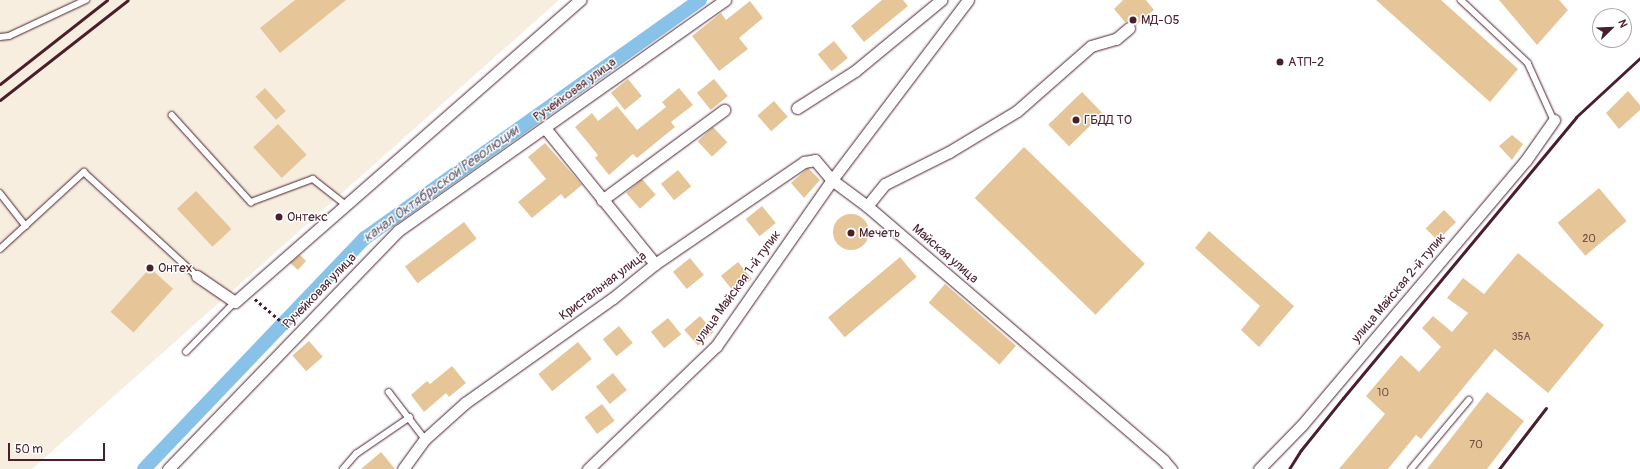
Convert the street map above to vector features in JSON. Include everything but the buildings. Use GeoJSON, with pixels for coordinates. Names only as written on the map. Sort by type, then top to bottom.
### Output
{"type":"FeatureCollection","features":[{"type":"Feature","properties":{"kind":"street"},"geometry":{"type":"LineString","coordinates":[[198,276],[235,302],[580,0]]}},
{"type":"Feature","properties":{"kind":"street","name":"Ручейковая улица"},"geometry":{"type":"LineString","coordinates":[[168,469],[399,230],[725,0]]}},
{"type":"Feature","properties":{"kind":"street"},"geometry":{"type":"LineString","coordinates":[[797,108],[855,70],[942,0]]}},
{"type":"Feature","properties":{"kind":"street"},"geometry":{"type":"LineString","coordinates":[[832,180],[968,0]]}},
{"type":"Feature","properties":{"kind":"street"},"geometry":{"type":"LineString","coordinates":[[867,206],[885,184],[949,152],[1017,111],[1091,46],[1116,39],[1129,28]]}},
{"type":"Feature","properties":{"kind":"street"},"geometry":{"type":"LineString","coordinates":[[602,200],[724,110]]}},
{"type":"Feature","properties":{"kind":"street","name":"улица Майская 2-й тупик"},"geometry":{"type":"LineString","coordinates":[[1260,469],[1302,425],[1526,160],[1554,120]]}},
{"type":"Feature","properties":{"kind":"street"},"geometry":{"type":"LineString","coordinates":[[545,128],[655,264]]}},
{"type":"Feature","properties":{"kind":"street","name":"Кристальная улица"},"geometry":{"type":"LineString","coordinates":[[403,469],[425,439],[465,403],[612,298],[655,264],[804,162],[815,160],[832,180]]}},
{"type":"Feature","properties":{"kind":"street","name":"Майская улица"},"geometry":{"type":"LineString","coordinates":[[832,180],[867,206],[1158,456],[1171,469]]}},
{"type":"Feature","properties":{"kind":"street","name":"улица Майская 1-й тупик"},"geometry":{"type":"LineString","coordinates":[[588,469],[716,346],[832,180]]}},
{"type":"Feature","properties":{"kind":"lane"},"geometry":{"type":"LineString","coordinates":[[0,37],[9,36],[86,0]]}},
{"type":"Feature","properties":{"kind":"lane"},"geometry":{"type":"LineString","coordinates":[[1461,0],[1528,63],[1554,120]]}},
{"type":"Feature","properties":{"kind":"lane"},"geometry":{"type":"LineString","coordinates":[[172,115],[251,202],[313,179],[346,205]]}},
{"type":"Feature","properties":{"kind":"lane"},"geometry":{"type":"LineString","coordinates":[[0,249],[84,172],[198,276]]}},
{"type":"Feature","properties":{"kind":"lane"},"geometry":{"type":"LineString","coordinates":[[0,193],[26,226]]}},
{"type":"Feature","properties":{"kind":"lane"},"geometry":{"type":"LineString","coordinates":[[186,352],[235,302]]}},
{"type":"Feature","properties":{"kind":"lane"},"geometry":{"type":"LineString","coordinates":[[389,392],[410,417],[425,439]]}},
{"type":"Feature","properties":{"kind":"lane"},"geometry":{"type":"LineString","coordinates":[[1411,469],[1469,400]]}},
{"type":"Feature","properties":{"kind":"lane"},"geometry":{"type":"LineString","coordinates":[[343,469],[356,454],[410,417]]}},
{"type":"Feature","properties":{"kind":"path"},"geometry":{"type":"LineString","coordinates":[[246,292],[286,326]]}},
{"type":"Feature","properties":{"kind":"shaded area"},"geometry":{"type":"Polygon","coordinates":[[[0,0],[559,0],[32,469],[0,469],[0,0]]]}},
{"type":"Feature","properties":{"kind":"waterway","name":"канал Октябрьской Революции"},"geometry":{"type":"LineString","coordinates":[[144,469],[365,238],[700,0]]}},
{"type":"Feature","properties":{"kind":"railway"},"geometry":{"type":"LineString","coordinates":[[0,84],[107,0]]}},
{"type":"Feature","properties":{"kind":"railway"},"geometry":{"type":"LineString","coordinates":[[0,100],[128,0]]}},
{"type":"Feature","properties":{"kind":"railway"},"geometry":{"type":"LineString","coordinates":[[1289,469],[1301,450],[1343,398],[1576,117],[1640,58]]}},
{"type":"Feature","properties":{"kind":"railway"},"geometry":{"type":"LineString","coordinates":[[1499,469],[1546,408]]}},
{"type":"Feature","properties":{"kind":"place","name":"МД-05"},"geometry":{"type":"Point","coordinates":[1133,20]}},
{"type":"Feature","properties":{"kind":"place","name":"АТП-2"},"geometry":{"type":"Point","coordinates":[1280,62]}},
{"type":"Feature","properties":{"kind":"place","name":"ГБДД ТО"},"geometry":{"type":"Point","coordinates":[1076,120]}},
{"type":"Feature","properties":{"kind":"place","name":"Онтекс"},"geometry":{"type":"Point","coordinates":[279,217]}},
{"type":"Feature","properties":{"kind":"place","name":"Мечеть"},"geometry":{"type":"Point","coordinates":[851,233]}},
{"type":"Feature","properties":{"kind":"place","name":"Онтех"},"geometry":{"type":"Point","coordinates":[150,268]}}]}
